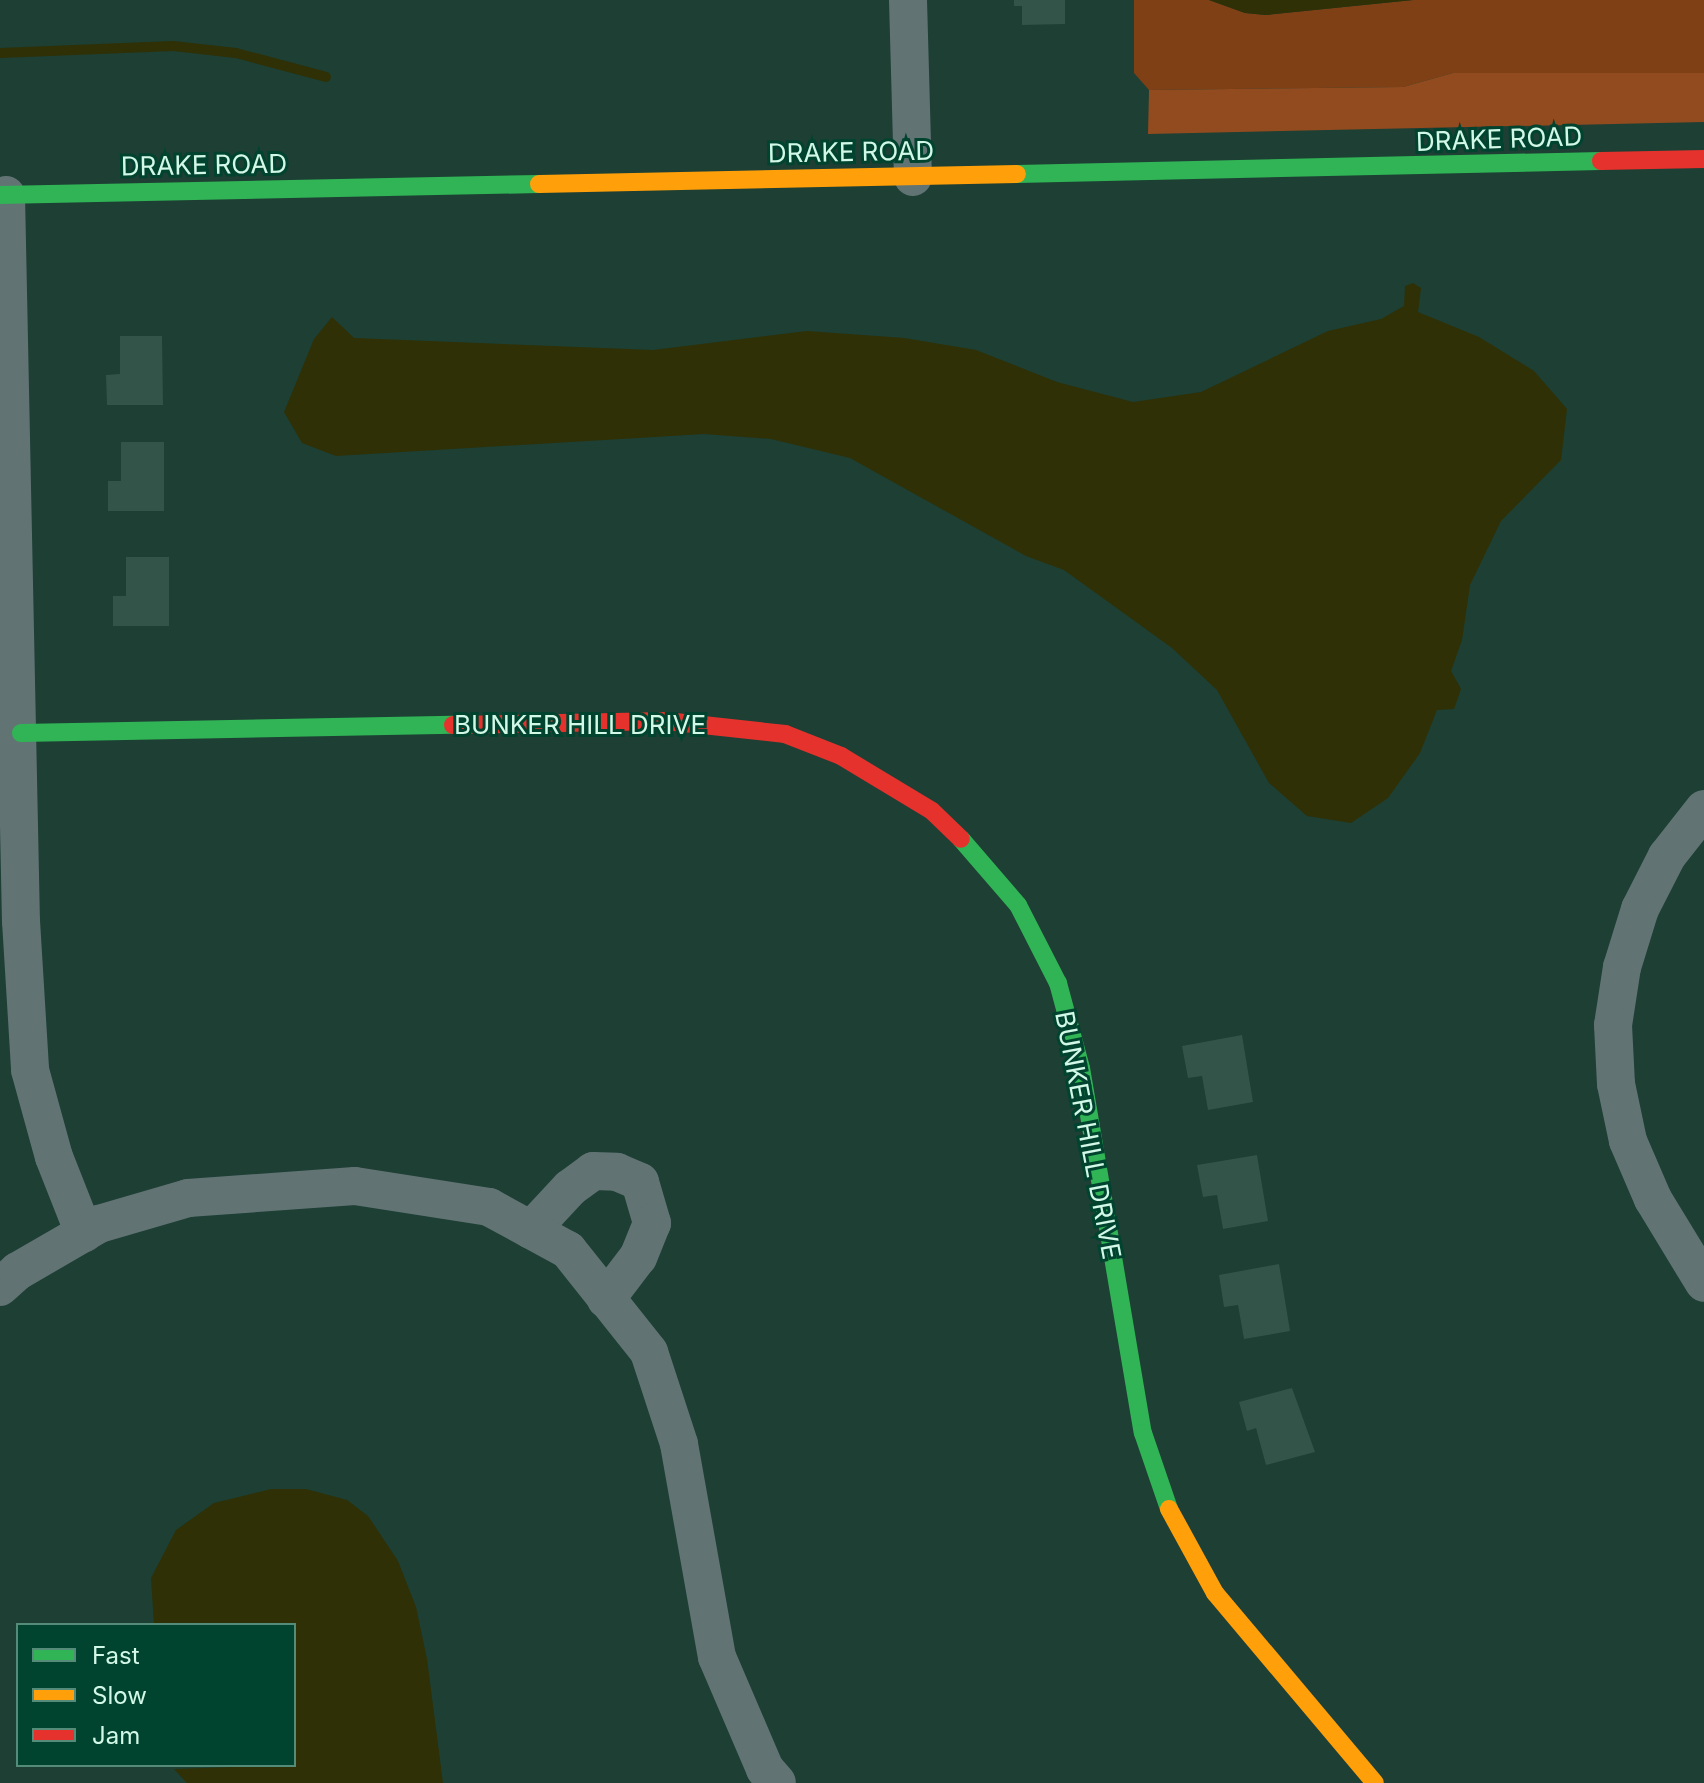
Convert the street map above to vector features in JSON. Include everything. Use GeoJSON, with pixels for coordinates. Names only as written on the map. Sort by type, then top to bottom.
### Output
{"type":"FeatureCollection","features":[{"type":"Feature","properties":{"kind":"street"},"geometry":{"type":"LineString","coordinates":[[908,0],[913,177]]}},
{"type":"Feature","properties":{"kind":"street","name":"DRAKE ROAD"},"geometry":{"type":"LineString","coordinates":[[3,195],[1704,159]]}},
{"type":"Feature","properties":{"kind":"street"},"geometry":{"type":"LineString","coordinates":[[3,195],[21,733],[21,921],[30,1070],[54,1157],[84,1233]]}},
{"type":"Feature","properties":{"kind":"street","name":"BUNKER HILL DRIVE"},"geometry":{"type":"LineString","coordinates":[[21,733],[666,721],[730,725],[785,734],[841,756],[932,811],[962,836],[1018,905],[1058,983],[1081,1068],[1143,1433],[1173,1520],[1215,1593],[1375,1783]]}},
{"type":"Feature","properties":{"kind":"street"},"geometry":{"type":"LineString","coordinates":[[1698,1261],[1628,1141],[1616,1084],[1613,1025],[1622,967],[1640,909],[1667,856],[1704,809]]}},
{"type":"Feature","properties":{"kind":"street"},"geometry":{"type":"LineString","coordinates":[[531,1230],[570,1188],[593,1171],[617,1172],[640,1182],[652,1223],[638,1257],[606,1299]]}},
{"type":"Feature","properties":{"kind":"street"},"geometry":{"type":"LineString","coordinates":[[0,1287],[18,1271],[84,1233],[188,1198],[355,1186],[489,1207],[568,1250],[649,1352],[679,1444],[717,1657],[765,1769],[777,1783]]}},
{"type":"Feature","properties":{"kind":"shaded area"},"geometry":{"type":"Polygon","coordinates":[[[1134,0],[1209,0],[1245,13],[1266,15],[1413,0],[1704,0],[1704,73],[1453,73],[1403,87],[1149,90],[1134,73],[1134,0]]]}},
{"type":"Feature","properties":{"kind":"shaded area"},"geometry":{"type":"Polygon","coordinates":[[[1209,0],[1413,0],[1266,15],[1245,13],[1209,0]]]}},
{"type":"Feature","properties":{"kind":"shaded area"},"geometry":{"type":"Polygon","coordinates":[[[1453,73],[1704,73],[1704,122],[1148,134],[1149,90],[1403,87],[1453,73]]]}},
{"type":"Feature","properties":{"kind":"shaded area"},"geometry":{"type":"Polygon","coordinates":[[[1413,283],[1421,288],[1418,312],[1479,337],[1534,371],[1567,409],[1561,460],[1501,521],[1470,585],[1462,640],[1451,671],[1461,689],[1454,709],[1437,710],[1420,753],[1388,798],[1351,823],[1307,816],[1269,783],[1217,690],[1172,648],[1064,570],[1026,556],[850,458],[771,439],[704,434],[336,456],[302,443],[284,412],[314,339],[332,317],[354,338],[653,350],[807,331],[904,338],[976,350],[1057,382],[1133,402],[1201,392],[1328,331],[1381,319],[1404,306],[1405,286],[1413,283]]]}},
{"type":"Feature","properties":{"kind":"shaded area"},"geometry":{"type":"Polygon","coordinates":[[[271,1489],[306,1489],[347,1500],[368,1516],[398,1561],[416,1607],[427,1659],[443,1783],[187,1783],[174,1769],[296,1767],[296,1623],[154,1623],[151,1578],[176,1530],[214,1503],[271,1489]]]}},
{"type":"Feature","properties":{"kind":"building"},"geometry":{"type":"Polygon","coordinates":[[[1014,0],[1065,0],[1065,24],[1022,25],[1022,6],[1014,6],[1014,0]]]}},
{"type":"Feature","properties":{"kind":"building"},"geometry":{"type":"Polygon","coordinates":[[[120,336],[162,336],[163,405],[107,405],[106,375],[120,374],[120,336]]]}},
{"type":"Feature","properties":{"kind":"building"},"geometry":{"type":"Polygon","coordinates":[[[121,442],[164,442],[164,511],[108,511],[108,481],[121,481],[121,442]]]}},
{"type":"Feature","properties":{"kind":"building"},"geometry":{"type":"Polygon","coordinates":[[[126,557],[169,557],[169,626],[113,626],[113,596],[126,596],[126,557]]]}},
{"type":"Feature","properties":{"kind":"building"},"geometry":{"type":"Polygon","coordinates":[[[1242,1035],[1253,1102],[1208,1110],[1202,1076],[1188,1078],[1182,1046],[1242,1035]]]}},
{"type":"Feature","properties":{"kind":"building"},"geometry":{"type":"Polygon","coordinates":[[[1257,1155],[1268,1221],[1223,1229],[1217,1195],[1203,1197],[1197,1165],[1257,1155]]]}},
{"type":"Feature","properties":{"kind":"building"},"geometry":{"type":"Polygon","coordinates":[[[1279,1264],[1290,1331],[1244,1339],[1238,1305],[1224,1307],[1219,1275],[1279,1264]]]}},
{"type":"Feature","properties":{"kind":"building"},"geometry":{"type":"Polygon","coordinates":[[[1292,1388],[1315,1452],[1266,1465],[1256,1428],[1247,1431],[1239,1402],[1292,1388]]]}},
{"type":"Feature","properties":{"kind":"waterway"},"geometry":{"type":"LineString","coordinates":[[0,53],[173,46],[236,53],[326,77]]}},
{"type":"Feature","properties":{"kind":"traffic: fast"},"geometry":{"type":"LineString","coordinates":[[1017,174],[1601,161]]}},
{"type":"Feature","properties":{"kind":"traffic: fast"},"geometry":{"type":"LineString","coordinates":[[0,195],[539,184]]}},
{"type":"Feature","properties":{"kind":"traffic: fast"},"geometry":{"type":"LineString","coordinates":[[21,733],[453,725]]}},
{"type":"Feature","properties":{"kind":"traffic: fast"},"geometry":{"type":"LineString","coordinates":[[961,839],[1018,905],[1058,983],[1081,1068],[1143,1433],[1169,1509]]}},
{"type":"Feature","properties":{"kind":"traffic: slow"},"geometry":{"type":"LineString","coordinates":[[539,184],[1017,174]]}},
{"type":"Feature","properties":{"kind":"traffic: slow"},"geometry":{"type":"LineString","coordinates":[[1169,1509],[1215,1593],[1375,1783]]}},
{"type":"Feature","properties":{"kind":"traffic: jam"},"geometry":{"type":"LineString","coordinates":[[1601,161],[1704,159]]}},
{"type":"Feature","properties":{"kind":"traffic: jam"},"geometry":{"type":"LineString","coordinates":[[453,725],[666,721],[785,734],[841,756],[932,811],[961,839]]}}]}
